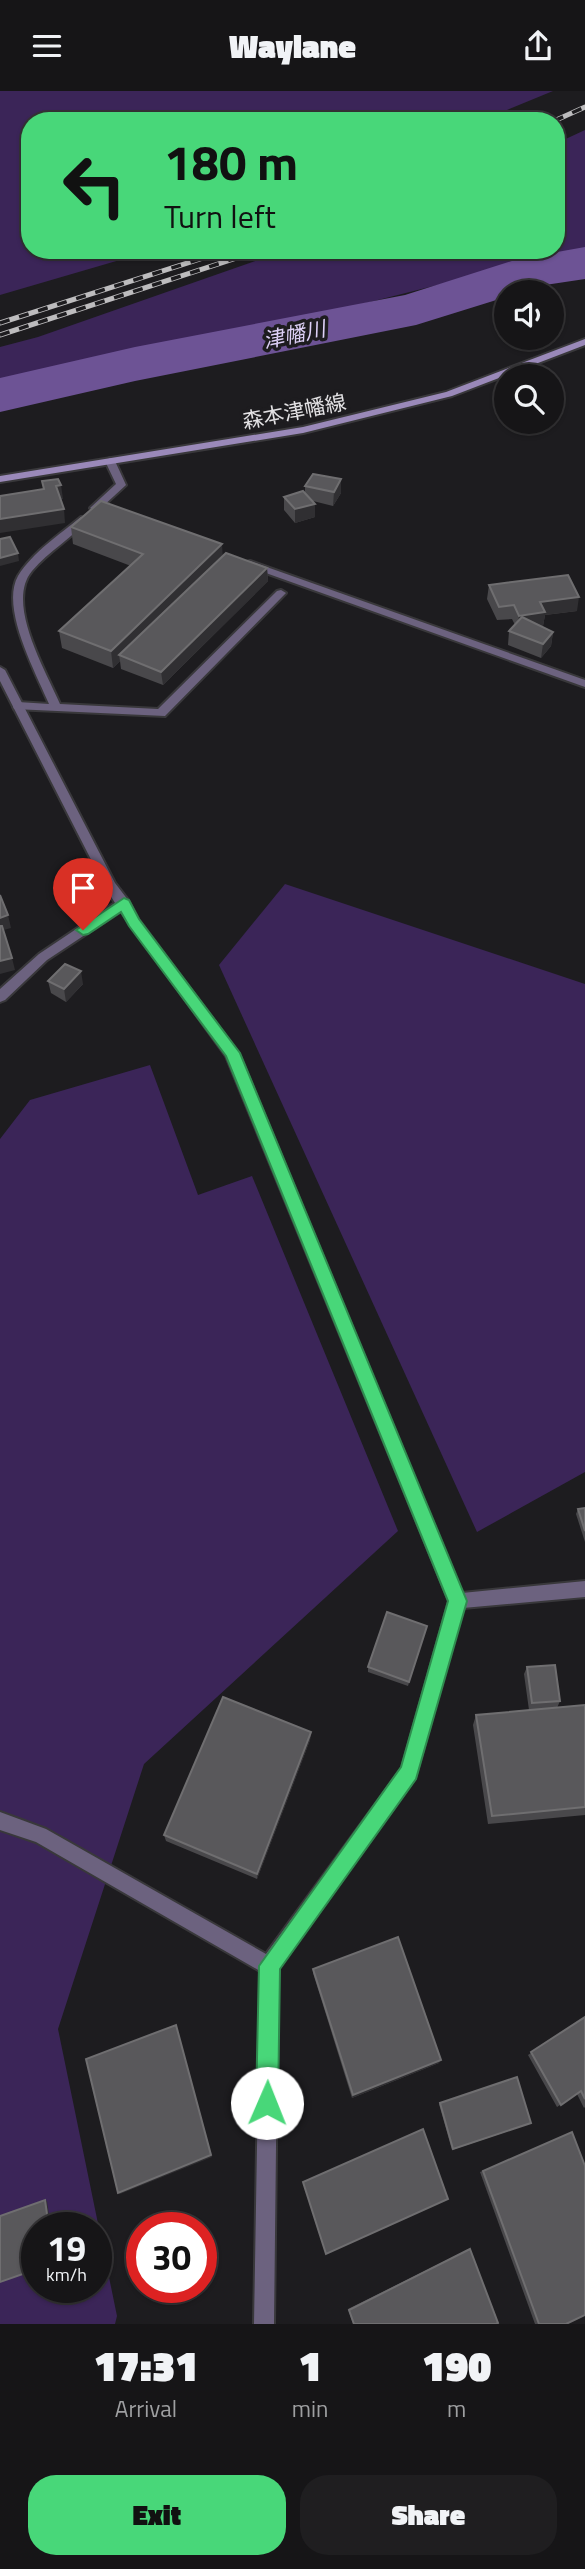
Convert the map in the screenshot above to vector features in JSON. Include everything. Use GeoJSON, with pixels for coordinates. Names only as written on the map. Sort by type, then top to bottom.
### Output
{"type":"FeatureCollection","features":[{"type":"Feature","properties":{"kind":"main road","name":"森本津幡線"},"geometry":{"type":"LineString","coordinates":[[0,479],[303,429],[449,394],[585,342]]}},
{"type":"Feature","properties":{"kind":"street"},"geometry":{"type":"LineString","coordinates":[[56,708],[18,607],[19,584],[31,568],[121,485],[110,461]]}},
{"type":"Feature","properties":{"kind":"street"},"geometry":{"type":"LineString","coordinates":[[95,508],[108,513]]}},
{"type":"Feature","properties":{"kind":"street"},"geometry":{"type":"LineString","coordinates":[[237,559],[585,684]]}},
{"type":"Feature","properties":{"kind":"street"},"geometry":{"type":"LineString","coordinates":[[18,706],[162,713],[281,593]]}},
{"type":"Feature","properties":{"kind":"street"},"geometry":{"type":"LineString","coordinates":[[0,670],[110,884],[134,922],[232,1053],[457,1601],[409,1772],[269,1966],[264,2324]]}},
{"type":"Feature","properties":{"kind":"street"},"geometry":{"type":"LineString","coordinates":[[0,997],[43,957],[124,903]]}},
{"type":"Feature","properties":{"kind":"street"},"geometry":{"type":"LineString","coordinates":[[457,1601],[585,1589]]}},
{"type":"Feature","properties":{"kind":"street"},"geometry":{"type":"LineString","coordinates":[[0,1821],[40,1835],[269,1966]]}},
{"type":"Feature","properties":{"kind":"shaded area"},"geometry":{"type":"Polygon","coordinates":[[[0,91],[553,91],[502,112],[21,112],[21,259],[123,259],[0,295],[0,91]]]}},
{"type":"Feature","properties":{"kind":"shaded area"},"geometry":{"type":"Polygon","coordinates":[[[585,130],[585,248],[565,253],[565,139],[585,130]]]}},
{"type":"Feature","properties":{"kind":"shaded area"},"geometry":{"type":"Polygon","coordinates":[[[261,259],[541,259],[366,303],[0,386],[0,347],[38,337],[261,259]]]}},
{"type":"Feature","properties":{"kind":"shaded area"},"geometry":{"type":"Polygon","coordinates":[[[285,884],[585,984],[585,1472],[477,1532],[219,965],[285,884]]]}},
{"type":"Feature","properties":{"kind":"shaded area"},"geometry":{"type":"Polygon","coordinates":[[[150,1065],[198,1195],[252,1176],[398,1531],[144,1764],[58,2029],[96,2212],[21,2212],[21,2303],[112,2303],[112,2292],[117,2316],[115,2324],[0,2324],[0,1139],[30,1100],[150,1065]]]}},
{"type":"Feature","properties":{"kind":"building"},"geometry":{"type":"Polygon","coordinates":[[[313,474],[341,479],[334,492],[305,486],[313,474]]]}},
{"type":"Feature","properties":{"kind":"building"},"geometry":{"type":"Polygon","coordinates":[[[58,479],[61,485],[56,486],[64,509],[0,519],[0,496],[44,489],[42,481],[58,479]]]}},
{"type":"Feature","properties":{"kind":"building"},"geometry":{"type":"Polygon","coordinates":[[[303,491],[315,504],[295,509],[284,497],[303,491]]]}},
{"type":"Feature","properties":{"kind":"building"},"geometry":{"type":"Polygon","coordinates":[[[101,501],[222,544],[111,651],[59,631],[143,554],[71,527],[101,501]]]}},
{"type":"Feature","properties":{"kind":"building"},"geometry":{"type":"Polygon","coordinates":[[[10,537],[18,553],[0,558],[0,539],[10,537]]]}},
{"type":"Feature","properties":{"kind":"building"},"geometry":{"type":"Polygon","coordinates":[[[226,553],[267,568],[161,672],[119,655],[226,553]]]}},
{"type":"Feature","properties":{"kind":"building"},"geometry":{"type":"Polygon","coordinates":[[[568,575],[579,597],[540,602],[545,612],[519,616],[514,605],[499,607],[489,585],[568,575]]]}},
{"type":"Feature","properties":{"kind":"building"},"geometry":{"type":"Polygon","coordinates":[[[522,617],[553,632],[543,644],[509,631],[522,617]]]}},
{"type":"Feature","properties":{"kind":"building"},"geometry":{"type":"Polygon","coordinates":[[[0,895],[8,915],[0,918],[0,895]]]}},
{"type":"Feature","properties":{"kind":"building"},"geometry":{"type":"Polygon","coordinates":[[[0,926],[12,958],[0,961],[0,926]]]}},
{"type":"Feature","properties":{"kind":"building"},"geometry":{"type":"Polygon","coordinates":[[[65,964],[81,971],[64,989],[48,981],[65,964]]]}},
{"type":"Feature","properties":{"kind":"building"},"geometry":{"type":"Polygon","coordinates":[[[585,1508],[585,1531],[578,1509],[585,1508]]]}},
{"type":"Feature","properties":{"kind":"building"},"geometry":{"type":"Polygon","coordinates":[[[387,1612],[427,1626],[409,1682],[368,1667],[387,1612]]]}},
{"type":"Feature","properties":{"kind":"building"},"geometry":{"type":"Polygon","coordinates":[[[555,1665],[560,1701],[532,1703],[527,1667],[555,1665]]]}},
{"type":"Feature","properties":{"kind":"building"},"geometry":{"type":"Polygon","coordinates":[[[223,1697],[311,1732],[257,1874],[164,1835],[223,1697]]]}},
{"type":"Feature","properties":{"kind":"building"},"geometry":{"type":"Polygon","coordinates":[[[585,1705],[585,1807],[492,1816],[476,1715],[585,1705]]]}},
{"type":"Feature","properties":{"kind":"building"},"geometry":{"type":"Polygon","coordinates":[[[398,1937],[441,2060],[353,2095],[313,1969],[398,1937]]]}},
{"type":"Feature","properties":{"kind":"building"},"geometry":{"type":"Polygon","coordinates":[[[585,2017],[585,2099],[581,2091],[561,2105],[531,2052],[585,2017]]]}},
{"type":"Feature","properties":{"kind":"building"},"geometry":{"type":"Polygon","coordinates":[[[176,2025],[211,2155],[118,2193],[86,2059],[176,2025]]]}},
{"type":"Feature","properties":{"kind":"building"},"geometry":{"type":"Polygon","coordinates":[[[517,2077],[531,2123],[453,2149],[440,2103],[517,2077]]]}},
{"type":"Feature","properties":{"kind":"building"},"geometry":{"type":"Polygon","coordinates":[[[423,2129],[448,2199],[326,2254],[303,2182],[423,2129]]]}},
{"type":"Feature","properties":{"kind":"building"},"geometry":{"type":"Polygon","coordinates":[[[572,2132],[585,2166],[585,2315],[566,2324],[539,2324],[483,2171],[572,2132]]]}},
{"type":"Feature","properties":{"kind":"building"},"geometry":{"type":"Polygon","coordinates":[[[45,2200],[47,2212],[21,2212],[21,2275],[0,2282],[0,2216],[45,2200]]]}},
{"type":"Feature","properties":{"kind":"building"},"geometry":{"type":"Polygon","coordinates":[[[470,2249],[498,2323],[354,2324],[349,2310],[470,2249]]]}},
{"type":"Feature","properties":{"kind":"waterway","name":"津幡川"},"geometry":{"type":"LineString","coordinates":[[0,395],[135,364],[416,309],[537,270],[585,263]]}},
{"type":"Feature","properties":{"kind":"railway"},"geometry":{"type":"LineString","coordinates":[[565,116],[585,107]]}},
{"type":"Feature","properties":{"kind":"railway"},"geometry":{"type":"LineString","coordinates":[[0,323],[200,259]]}},
{"type":"Feature","properties":{"kind":"railway"},"geometry":{"type":"LineString","coordinates":[[0,335],[233,259]]}},
{"type":"Feature","properties":{"kind":"route"},"geometry":{"type":"LineString","coordinates":[[83,930],[124,903],[134,922],[232,1053],[457,1601],[409,1772],[269,1966],[267,2103]]}}]}
